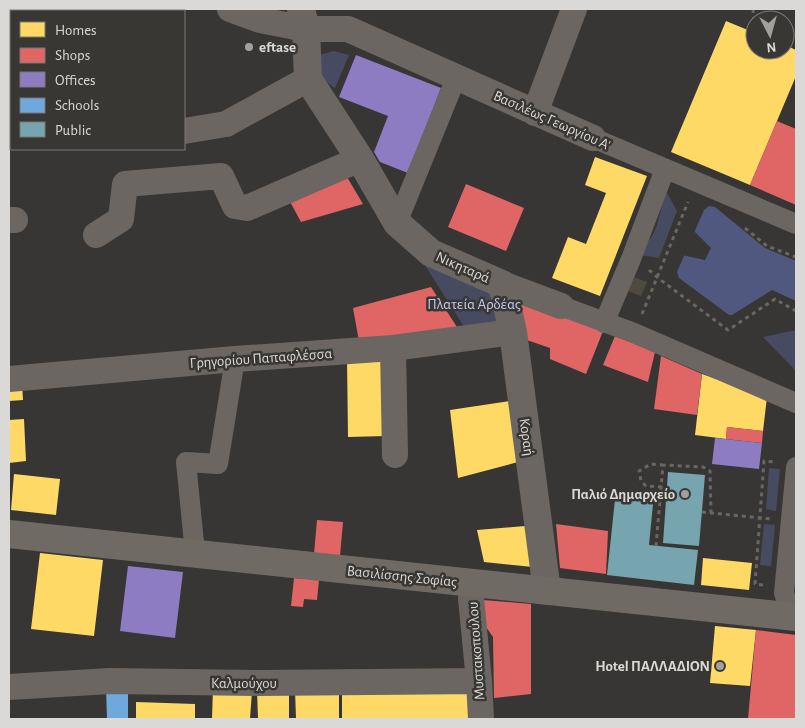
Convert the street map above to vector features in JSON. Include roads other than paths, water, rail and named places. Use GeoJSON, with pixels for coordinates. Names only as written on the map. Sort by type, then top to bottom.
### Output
{"type":"FeatureCollection","features":[{"type":"Feature","properties":{"kind":"main road","name":"Βασιλίσσης Σοφίας"},"geometry":{"type":"LineString","coordinates":[[9,534],[794,617]]}},
{"type":"Feature","properties":{"kind":"street","name":"Βασιλέως Γεωργίου Α'"},"geometry":{"type":"LineString","coordinates":[[230,9],[260,20],[352,19],[456,78],[696,183],[796,224]]}},
{"type":"Feature","properties":{"kind":"street"},"geometry":{"type":"LineString","coordinates":[[535,113],[574,9]]}},
{"type":"Feature","properties":{"kind":"street"},"geometry":{"type":"LineString","coordinates":[[185,131],[226,124],[308,79],[304,19]]}},
{"type":"Feature","properties":{"kind":"street"},"geometry":{"type":"LineString","coordinates":[[397,223],[456,78]]}},
{"type":"Feature","properties":{"kind":"street","name":"Νικηταρά"},"geometry":{"type":"LineString","coordinates":[[308,79],[360,159],[397,223],[430,253],[502,284],[634,333],[796,403]]}},
{"type":"Feature","properties":{"kind":"street"},"geometry":{"type":"LineString","coordinates":[[96,235],[121,219],[125,184],[221,176],[235,206],[247,208],[360,159]]}},
{"type":"Feature","properties":{"kind":"street"},"geometry":{"type":"LineString","coordinates":[[604,322],[631,259],[664,169]]}},
{"type":"Feature","properties":{"kind":"street","name":"Κοραή"},"geometry":{"type":"LineString","coordinates":[[502,284],[513,332],[547,591]]}},
{"type":"Feature","properties":{"kind":"street","name":"Γρηγορίου Παπαφλέσσα"},"geometry":{"type":"LineString","coordinates":[[9,379],[235,359],[393,348],[513,332]]}},
{"type":"Feature","properties":{"kind":"street"},"geometry":{"type":"LineString","coordinates":[[393,348],[395,456]]}},
{"type":"Feature","properties":{"kind":"street"},"geometry":{"type":"LineString","coordinates":[[195,553],[186,462],[218,464],[235,359]]}},
{"type":"Feature","properties":{"kind":"street"},"geometry":{"type":"LineString","coordinates":[[788,465],[791,520],[784,593],[794,617]]}},
{"type":"Feature","properties":{"kind":"street","name":"Μυστακοπούλου"},"geometry":{"type":"LineString","coordinates":[[472,583],[471,598],[481,719]]}},
{"type":"Feature","properties":{"kind":"street","name":"Καλμούχου"},"geometry":{"type":"LineString","coordinates":[[9,687],[110,681],[269,683],[479,681]]}},
{"type":"Feature","properties":{"kind":"water"},"geometry":{"type":"Polygon","coordinates":[[[709,206],[715,207],[765,248],[796,261],[796,301],[772,290],[732,315],[729,315],[679,278],[677,272],[704,210],[709,206]]]}},
{"type":"Feature","properties":{"kind":"place","name":"eftase"},"geometry":{"type":"Point","coordinates":[249,47]}},
{"type":"Feature","properties":{"kind":"place","name":"Παλιό Δημαρχείο"},"geometry":{"type":"Point","coordinates":[685,494]}},
{"type":"Feature","properties":{"kind":"place","name":"Hotel ΠΑΛΛΑΔΙΟΝ"},"geometry":{"type":"Point","coordinates":[720,666]}},
{"type":"Feature","properties":{"kind":"park label","name":"Πλατεία Αρδέας"},"geometry":{"type":"Point","coordinates":[474,304]}}]}
